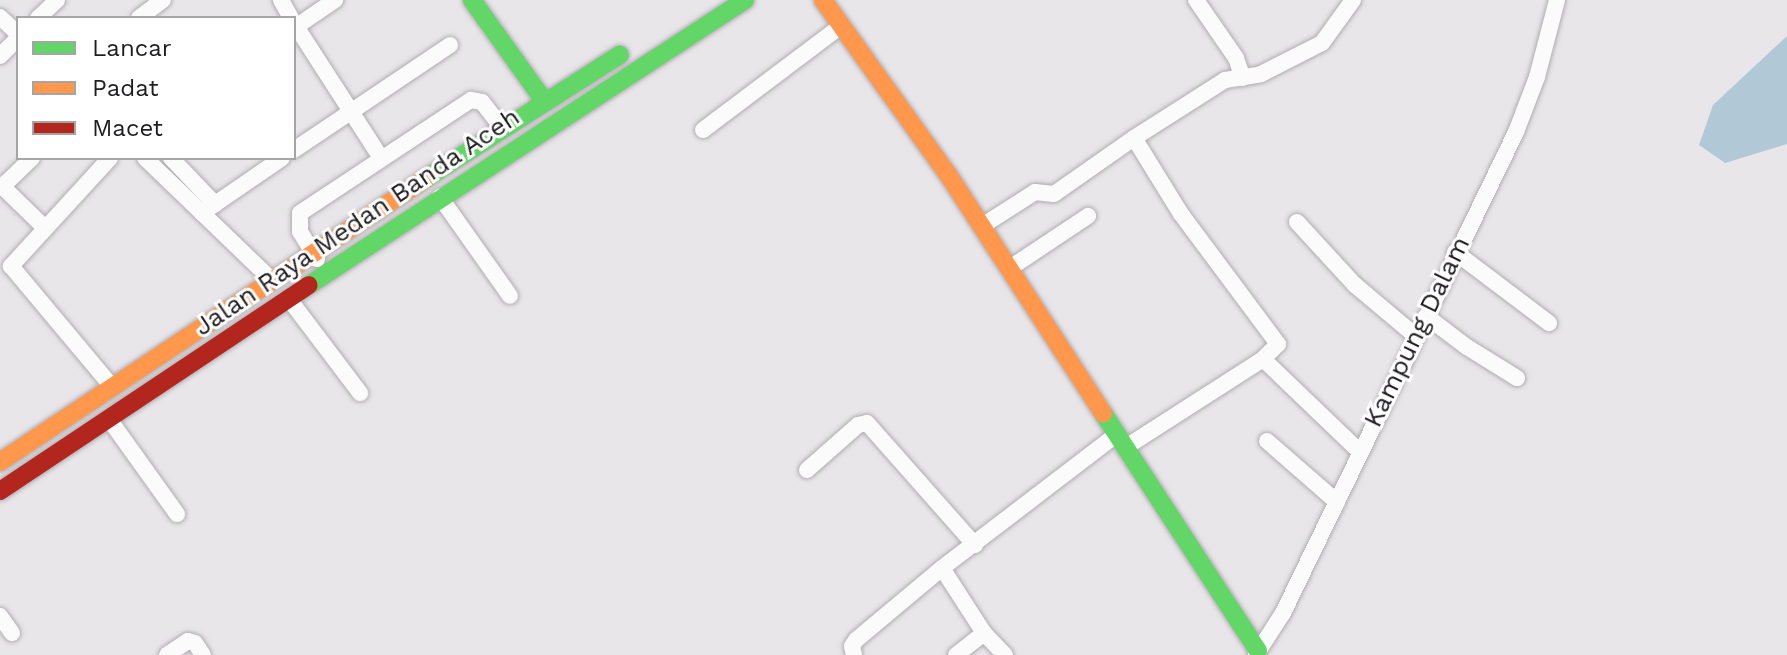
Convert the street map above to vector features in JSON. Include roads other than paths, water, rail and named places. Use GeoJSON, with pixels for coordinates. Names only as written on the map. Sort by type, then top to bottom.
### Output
{"type":"FeatureCollection","features":[{"type":"Feature","properties":{"kind":"main road"},"geometry":{"type":"LineString","coordinates":[[472,0],[545,102]]}},
{"type":"Feature","properties":{"kind":"main road","name":"Jalan Raya Medan Banda Aceh"},"geometry":{"type":"LineString","coordinates":[[0,491],[440,197],[745,0]]}},
{"type":"Feature","properties":{"kind":"main road"},"geometry":{"type":"LineString","coordinates":[[823,0],[1010,268],[1257,653]]}},
{"type":"Feature","properties":{"kind":"main road","name":"Jalan Raya Medan Banda Aceh"},"geometry":{"type":"LineString","coordinates":[[0,462],[635,45],[646,62]]}},
{"type":"Feature","properties":{"kind":"street"},"geometry":{"type":"LineString","coordinates":[[40,16],[57,0]]}},
{"type":"Feature","properties":{"kind":"street"},"geometry":{"type":"LineString","coordinates":[[142,16],[163,0]]}},
{"type":"Feature","properties":{"kind":"street"},"geometry":{"type":"LineString","coordinates":[[296,23],[335,0]]}},
{"type":"Feature","properties":{"kind":"street"},"geometry":{"type":"LineString","coordinates":[[1196,0],[1236,58],[1243,78]]}},
{"type":"Feature","properties":{"kind":"street"},"geometry":{"type":"LineString","coordinates":[[982,226],[1037,191],[1054,194],[1208,89],[1230,79],[1267,71],[1322,43],[1353,0]]}},
{"type":"Feature","properties":{"kind":"street","name":"Kampung Dalam"},"geometry":{"type":"LineString","coordinates":[[1257,653],[1283,613],[1528,103],[1557,0]]}},
{"type":"Feature","properties":{"kind":"street"},"geometry":{"type":"LineString","coordinates":[[0,17],[16,34]]}},
{"type":"Feature","properties":{"kind":"street"},"geometry":{"type":"LineString","coordinates":[[703,130],[841,26]]}},
{"type":"Feature","properties":{"kind":"street"},"geometry":{"type":"LineString","coordinates":[[296,27],[348,112],[381,158]]}},
{"type":"Feature","properties":{"kind":"street"},"geometry":{"type":"LineString","coordinates":[[0,56],[16,38]]}},
{"type":"Feature","properties":{"kind":"street"},"geometry":{"type":"LineString","coordinates":[[296,149],[450,45]]}},
{"type":"Feature","properties":{"kind":"street"},"geometry":{"type":"LineString","coordinates":[[328,273],[300,232],[300,213],[471,100],[482,102],[503,129]]}},
{"type":"Feature","properties":{"kind":"street"},"geometry":{"type":"LineString","coordinates":[[854,655],[852,646],[856,640],[942,568],[1121,441],[1263,359],[1278,347],[1275,336],[1181,214],[1134,138]]}},
{"type":"Feature","properties":{"kind":"street"},"geometry":{"type":"LineString","coordinates":[[30,160],[6,184],[5,189],[44,227]]}},
{"type":"Feature","properties":{"kind":"street"},"geometry":{"type":"LineString","coordinates":[[108,160],[13,260],[12,269],[113,388]]}},
{"type":"Feature","properties":{"kind":"street"},"geometry":{"type":"LineString","coordinates":[[148,160],[209,209]]}},
{"type":"Feature","properties":{"kind":"street"},"geometry":{"type":"LineString","coordinates":[[172,160],[209,209],[273,281]]}},
{"type":"Feature","properties":{"kind":"street"},"geometry":{"type":"LineString","coordinates":[[209,209],[279,160]]}},
{"type":"Feature","properties":{"kind":"street"},"geometry":{"type":"LineString","coordinates":[[440,197],[510,296]]}},
{"type":"Feature","properties":{"kind":"street"},"geometry":{"type":"LineString","coordinates":[[1010,268],[1088,216]]}},
{"type":"Feature","properties":{"kind":"street"},"geometry":{"type":"LineString","coordinates":[[1297,222],[1345,275],[1417,337]]}},
{"type":"Feature","properties":{"kind":"street"},"geometry":{"type":"LineString","coordinates":[[1455,252],[1549,323]]}},
{"type":"Feature","properties":{"kind":"street"},"geometry":{"type":"LineString","coordinates":[[289,299],[360,393]]}},
{"type":"Feature","properties":{"kind":"street"},"geometry":{"type":"LineString","coordinates":[[1426,316],[1467,347],[1517,378]]}},
{"type":"Feature","properties":{"kind":"street"},"geometry":{"type":"LineString","coordinates":[[1263,359],[1360,452]]}},
{"type":"Feature","properties":{"kind":"street"},"geometry":{"type":"LineString","coordinates":[[109,419],[177,514]]}},
{"type":"Feature","properties":{"kind":"street"},"geometry":{"type":"LineString","coordinates":[[807,470],[858,425],[867,423],[975,545]]}},
{"type":"Feature","properties":{"kind":"street"},"geometry":{"type":"LineString","coordinates":[[1267,441],[1337,502]]}},
{"type":"Feature","properties":{"kind":"street"},"geometry":{"type":"LineString","coordinates":[[942,568],[984,633],[1005,655]]}},
{"type":"Feature","properties":{"kind":"street"},"geometry":{"type":"LineString","coordinates":[[0,616],[12,633]]}},
{"type":"Feature","properties":{"kind":"street"},"geometry":{"type":"LineString","coordinates":[[956,655],[984,633]]}},
{"type":"Feature","properties":{"kind":"street"},"geometry":{"type":"LineString","coordinates":[[167,655],[188,641],[195,643],[203,655]]}},
{"type":"Feature","properties":{"kind":"water"},"geometry":{"type":"Polygon","coordinates":[[[1787,36],[1787,144],[1725,163],[1699,145],[1713,105],[1787,36]]]}}]}
